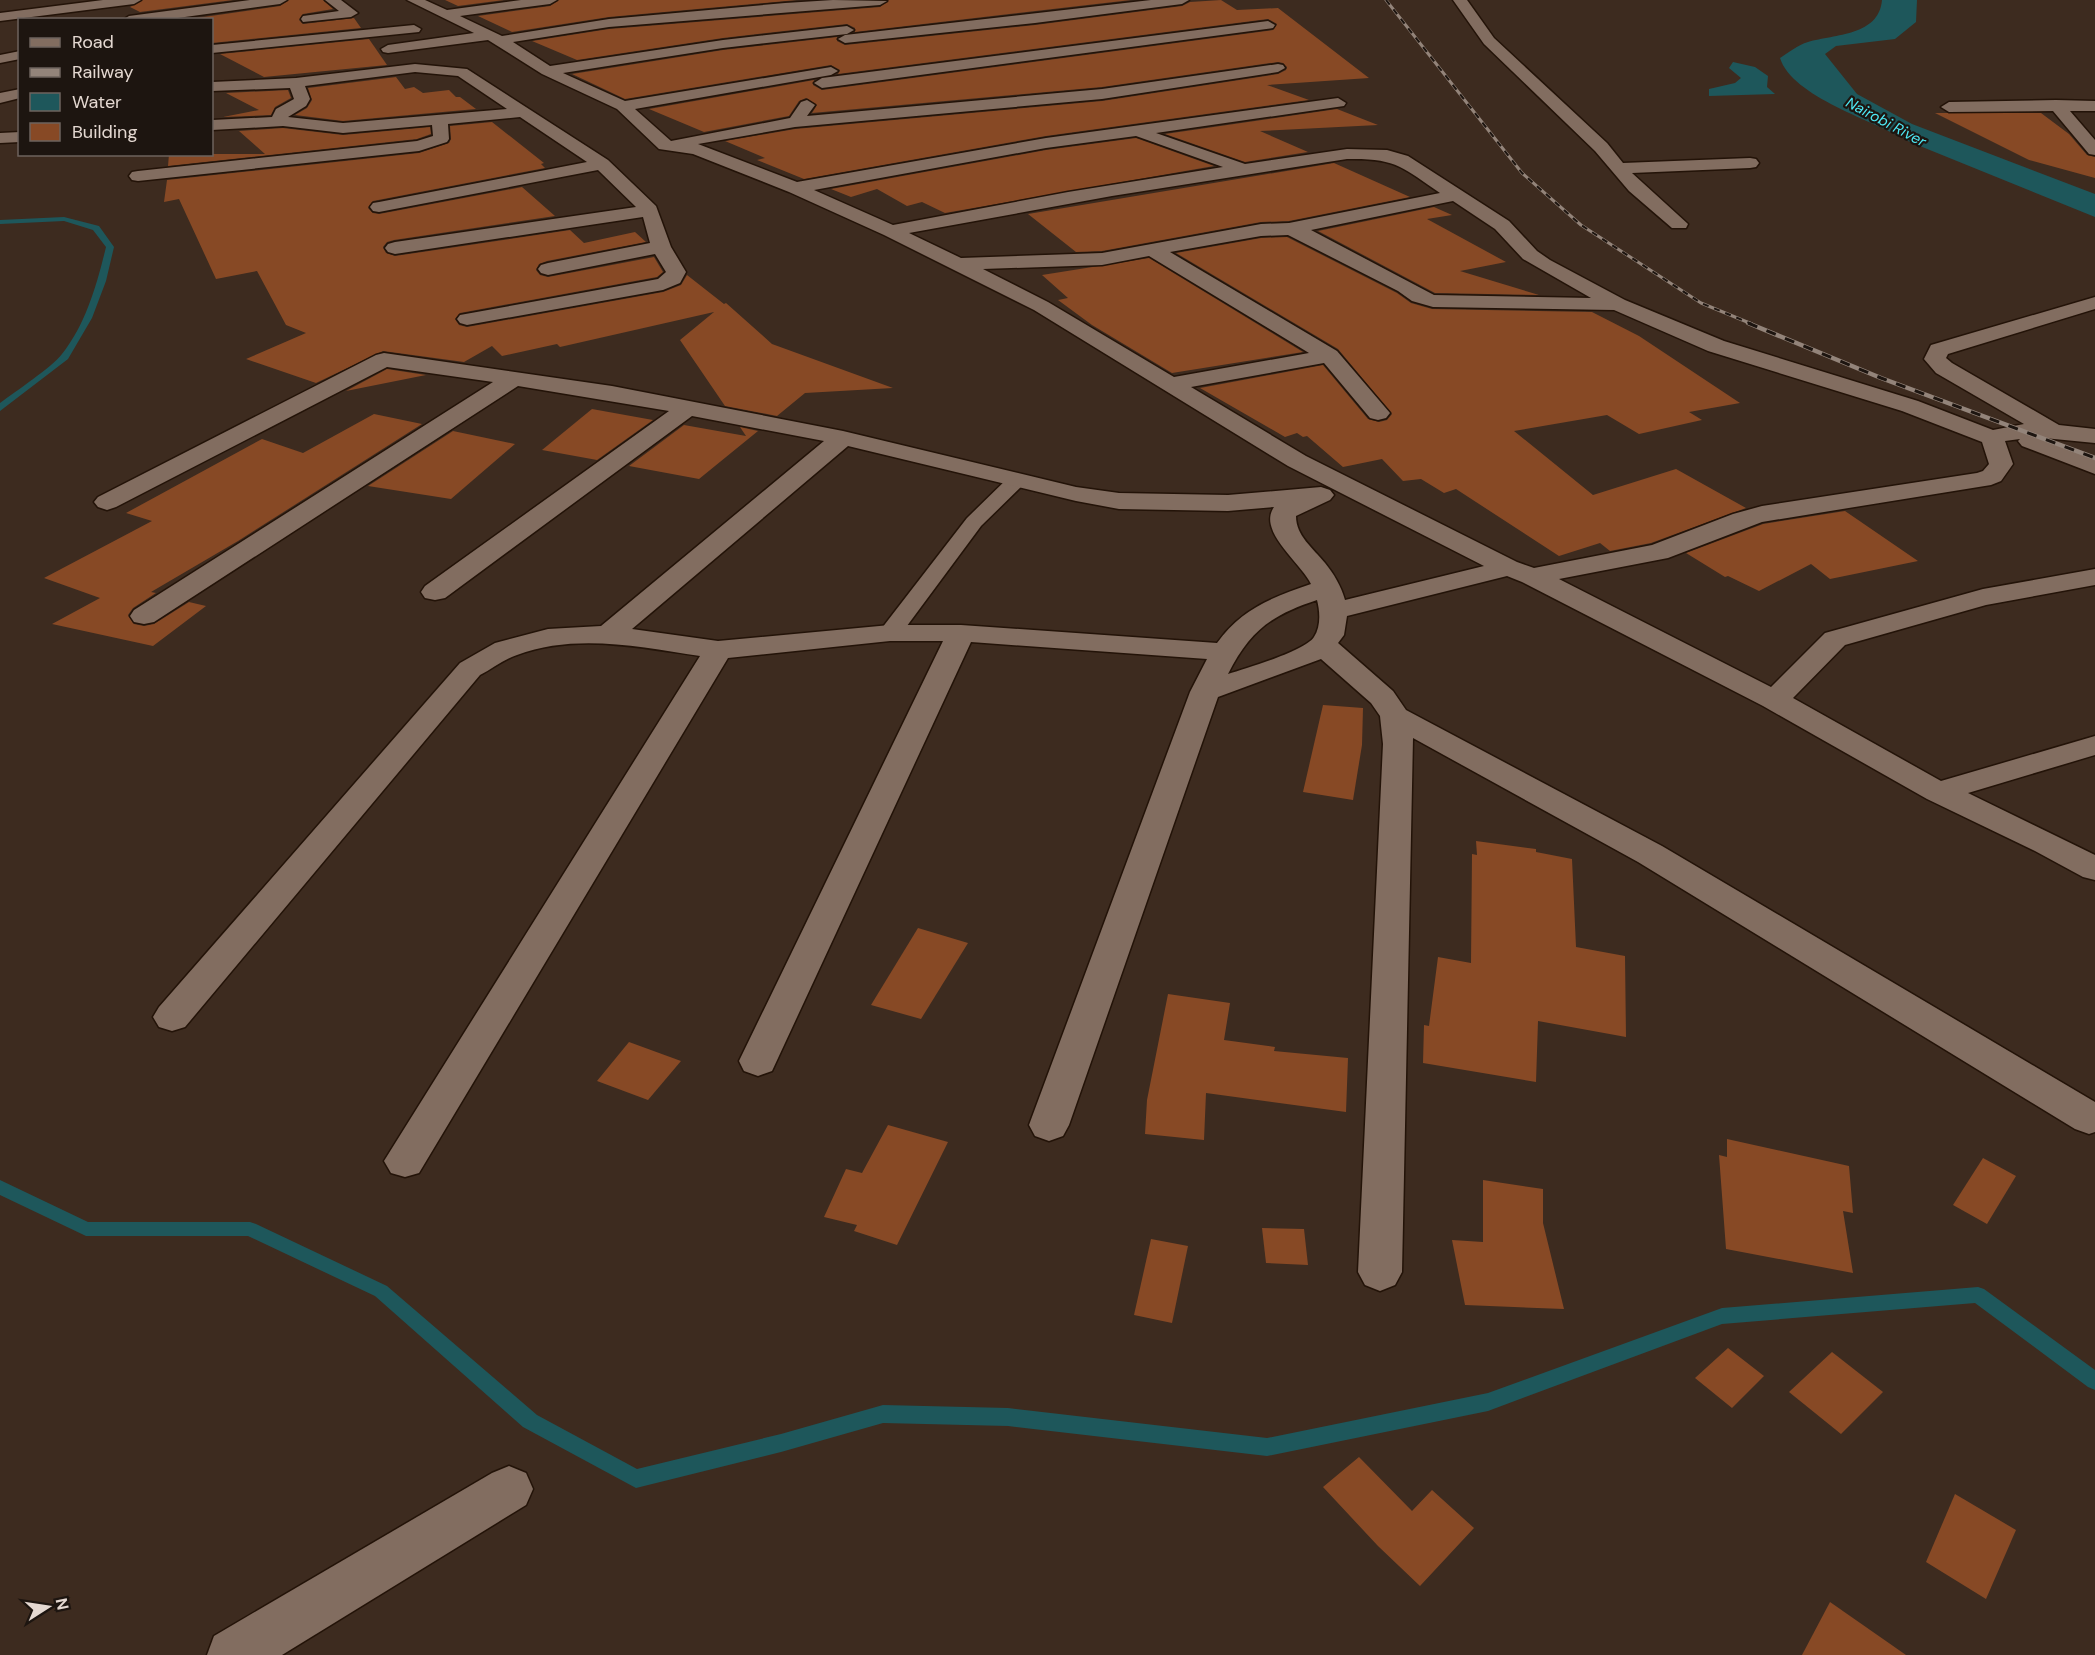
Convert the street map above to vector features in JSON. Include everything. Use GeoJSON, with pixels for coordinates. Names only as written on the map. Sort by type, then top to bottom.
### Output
{"type":"FeatureCollection","features":[{"type":"Feature","properties":{"kind":"street"},"geometry":{"type":"LineString","coordinates":[[0,17],[135,0]]}},
{"type":"Feature","properties":{"kind":"street"},"geometry":{"type":"LineString","coordinates":[[144,18],[280,0]]}},
{"type":"Feature","properties":{"kind":"street"},"geometry":{"type":"LineString","coordinates":[[291,21],[356,13],[332,0]]}},
{"type":"Feature","properties":{"kind":"street"},"geometry":{"type":"LineString","coordinates":[[433,43],[414,29],[405,9],[442,12],[550,0]]}},
{"type":"Feature","properties":{"kind":"street"},"geometry":{"type":"LineString","coordinates":[[795,122],[842,46],[881,0]]}},
{"type":"Feature","properties":{"kind":"street"},"geometry":{"type":"LineString","coordinates":[[375,51],[609,23],[881,0]]}},
{"type":"Feature","properties":{"kind":"street"},"geometry":{"type":"LineString","coordinates":[[623,106],[842,46],[1182,0]]}},
{"type":"Feature","properties":{"kind":"street"},"geometry":{"type":"LineString","coordinates":[[1460,0],[1489,41],[1601,147],[1635,187],[1679,224]]}},
{"type":"Feature","properties":{"kind":"street"},"geometry":{"type":"LineString","coordinates":[[442,12],[495,38],[547,71],[623,106],[665,145],[696,149],[795,188],[958,264],[1066,320],[1171,384],[1319,483],[1520,572],[1774,700],[1938,792],[2048,843],[2095,869]]}},
{"type":"Feature","properties":{"kind":"street"},"geometry":{"type":"LineString","coordinates":[[547,71],[723,44],[842,46],[1268,25]]}},
{"type":"Feature","properties":{"kind":"street"},"geometry":{"type":"LineString","coordinates":[[213,49],[414,29]]}},
{"type":"Feature","properties":{"kind":"street"},"geometry":{"type":"LineString","coordinates":[[0,59],[18,55]]}},
{"type":"Feature","properties":{"kind":"street"},"geometry":{"type":"LineString","coordinates":[[213,86],[296,83],[415,68],[451,69],[470,75],[602,164],[650,210],[661,247],[676,272],[673,279],[663,284],[467,319]]}},
{"type":"Feature","properties":{"kind":"street"},"geometry":{"type":"LineString","coordinates":[[665,145],[795,122],[1102,94],[1278,68]]}},
{"type":"Feature","properties":{"kind":"street"},"geometry":{"type":"LineString","coordinates":[[283,121],[280,118],[282,112],[300,103],[302,99],[302,93],[296,83]]}},
{"type":"Feature","properties":{"kind":"street"},"geometry":{"type":"LineString","coordinates":[[0,98],[18,94]]}},
{"type":"Feature","properties":{"kind":"street"},"geometry":{"type":"LineString","coordinates":[[0,98],[18,99]]}},
{"type":"Feature","properties":{"kind":"street"},"geometry":{"type":"LineString","coordinates":[[795,188],[1046,143],[1338,103]]}},
{"type":"Feature","properties":{"kind":"street"},"geometry":{"type":"LineString","coordinates":[[2056,105],[2095,150]]}},
{"type":"Feature","properties":{"kind":"street"},"geometry":{"type":"LineString","coordinates":[[1949,107],[2095,106]]}},
{"type":"Feature","properties":{"kind":"street"},"geometry":{"type":"LineString","coordinates":[[948,107],[981,119]]}},
{"type":"Feature","properties":{"kind":"street"},"geometry":{"type":"LineString","coordinates":[[213,125],[283,121],[343,128],[523,112]]}},
{"type":"Feature","properties":{"kind":"street"},"geometry":{"type":"LineString","coordinates":[[138,176],[419,146],[441,139],[439,119]]}},
{"type":"Feature","properties":{"kind":"street"},"geometry":{"type":"LineString","coordinates":[[1013,131],[1046,143]]}},
{"type":"Feature","properties":{"kind":"street"},"geometry":{"type":"LineString","coordinates":[[1136,131],[1245,169]]}},
{"type":"Feature","properties":{"kind":"street"},"geometry":{"type":"LineString","coordinates":[[0,138],[18,137]]}},
{"type":"Feature","properties":{"kind":"street"},"geometry":{"type":"LineString","coordinates":[[891,231],[1160,182],[1369,153],[1386,154],[1402,160],[1502,225],[1530,255],[1543,264],[1618,304],[1716,346],[1910,405],[2095,467]]}},
{"type":"Feature","properties":{"kind":"street"},"geometry":{"type":"LineString","coordinates":[[1618,168],[1750,163]]}},
{"type":"Feature","properties":{"kind":"street"},"geometry":{"type":"LineString","coordinates":[[379,207],[602,164]]}},
{"type":"Feature","properties":{"kind":"street"},"geometry":{"type":"LineString","coordinates":[[958,264],[1102,259],[1261,230],[1289,229],[1456,195]]}},
{"type":"Feature","properties":{"kind":"street"},"geometry":{"type":"LineString","coordinates":[[394,248],[650,210]]}},
{"type":"Feature","properties":{"kind":"street"},"geometry":{"type":"LineString","coordinates":[[1289,229],[1302,233],[1405,287],[1416,297],[1428,301],[1618,304]]}},
{"type":"Feature","properties":{"kind":"street"},"geometry":{"type":"LineString","coordinates":[[548,269],[661,247]]}},
{"type":"Feature","properties":{"kind":"street"},"geometry":{"type":"LineString","coordinates":[[1152,250],[1329,356],[1378,413]]}},
{"type":"Feature","properties":{"kind":"street"},"geometry":{"type":"LineString","coordinates":[[2056,433],[1944,368],[1935,359],[1939,350],[2095,303]]}},
{"type":"Feature","properties":{"kind":"street"},"geometry":{"type":"LineString","coordinates":[[1171,384],[1329,356]]}},
{"type":"Feature","properties":{"kind":"street"},"geometry":{"type":"LineString","coordinates":[[107,502],[384,360],[612,393],[843,438],[1076,494],[1119,501],[1228,503],[1319,483]]}},
{"type":"Feature","properties":{"kind":"street"},"geometry":{"type":"LineString","coordinates":[[144,616],[515,378]]}},
{"type":"Feature","properties":{"kind":"street"},"geometry":{"type":"LineString","coordinates":[[435,592],[688,408]]}},
{"type":"Feature","properties":{"kind":"street"},"geometry":{"type":"LineString","coordinates":[[1999,435],[2056,433],[2095,436]]}},
{"type":"Feature","properties":{"kind":"street"},"geometry":{"type":"LineString","coordinates":[[1049,1125],[1205,692],[1225,652],[1249,623],[1280,604],[1330,600],[1659,552],[1742,519],[1762,514],[1982,480],[1992,476],[2001,464],[1999,435]]}},
{"type":"Feature","properties":{"kind":"street"},"geometry":{"type":"LineString","coordinates":[[609,634],[843,438]]}},
{"type":"Feature","properties":{"kind":"street"},"geometry":{"type":"LineString","coordinates":[[1205,692],[1294,660],[1323,645],[1331,629],[1330,600],[1314,566],[1288,536],[1281,523],[1283,512],[1319,483]]}},
{"type":"Feature","properties":{"kind":"street"},"geometry":{"type":"LineString","coordinates":[[1774,700],[1835,639],[1983,597],[2095,577]]}},
{"type":"Feature","properties":{"kind":"street"},"geometry":{"type":"LineString","coordinates":[[172,1017],[470,669],[505,650],[548,638],[609,634],[718,650],[890,633],[961,633],[1225,652]]}},
{"type":"Feature","properties":{"kind":"street"},"geometry":{"type":"LineString","coordinates":[[758,1061],[961,633]]}},
{"type":"Feature","properties":{"kind":"street"},"geometry":{"type":"LineString","coordinates":[[1323,645],[1382,697],[1395,716],[1650,854],[2089,1118]]}},
{"type":"Feature","properties":{"kind":"street"},"geometry":{"type":"LineString","coordinates":[[405,1161],[718,650]]}},
{"type":"Feature","properties":{"kind":"street"},"geometry":{"type":"LineString","coordinates":[[1380,1272],[1398,744],[1395,716]]}},
{"type":"Feature","properties":{"kind":"street"},"geometry":{"type":"LineString","coordinates":[[1938,792],[2095,745]]}},
{"type":"Feature","properties":{"kind":"street"},"geometry":{"type":"LineString","coordinates":[[233,1655],[509,1489]]}},
{"type":"Feature","properties":{"kind":"lane"},"geometry":{"type":"LineString","coordinates":[[890,633],[974,522],[1017,480]]}},
{"type":"Feature","properties":{"kind":"water","name":"Nairobi River"},"geometry":{"type":"Polygon","coordinates":[[[1882,0],[1917,0],[1916,22],[1895,39],[1836,46],[1825,54],[1857,94],[1912,124],[2095,194],[2095,217],[1910,142],[1836,107],[1800,85],[1788,72],[1780,58],[1804,43],[1854,32],[1864,27],[1873,21],[1879,12],[1882,0]]]}},
{"type":"Feature","properties":{"kind":"water"},"geometry":{"type":"Polygon","coordinates":[[[1733,62],[1755,67],[1768,76],[1767,87],[1775,94],[1709,96],[1709,89],[1735,83],[1741,78],[1729,68],[1733,62]]]}},
{"type":"Feature","properties":{"kind":"building"},"geometry":{"type":"Polygon","coordinates":[[[143,0],[233,0],[140,12],[130,7],[143,0]]]}},
{"type":"Feature","properties":{"kind":"building"},"geometry":{"type":"Polygon","coordinates":[[[289,0],[323,0],[333,9],[303,14],[299,20],[303,24],[354,18],[361,28],[213,43],[213,18],[197,18],[280,6],[289,0]]]}},
{"type":"Feature","properties":{"kind":"building"},"geometry":{"type":"Polygon","coordinates":[[[445,0],[504,0],[458,6],[445,0]]]}},
{"type":"Feature","properties":{"kind":"building"},"geometry":{"type":"Polygon","coordinates":[[[559,0],[797,0],[609,17],[512,32],[478,16],[550,6],[559,0]]]}},
{"type":"Feature","properties":{"kind":"building"},"geometry":{"type":"Polygon","coordinates":[[[889,0],[1131,0],[855,32],[855,28],[847,24],[723,38],[577,60],[532,41],[609,29],[880,7],[889,0]]]}},
{"type":"Feature","properties":{"kind":"building"},"geometry":{"type":"Polygon","coordinates":[[[1221,0],[1237,10],[1278,8],[1369,78],[1267,85],[1309,100],[1046,136],[804,179],[757,160],[765,158],[725,141],[795,129],[1102,101],[1278,74],[1287,67],[1278,62],[1102,87],[812,113],[817,105],[806,98],[799,101],[789,116],[704,132],[649,109],[814,80],[813,85],[822,90],[1273,30],[1277,24],[1268,19],[838,74],[840,70],[831,65],[625,99],[572,74],[723,50],[837,37],[837,41],[845,45],[1035,25],[1182,6],[1190,2],[1221,0]]]}},
{"type":"Feature","properties":{"kind":"building"},"geometry":{"type":"Polygon","coordinates":[[[369,39],[387,65],[264,77],[220,54],[369,39]]]}},
{"type":"Feature","properties":{"kind":"building"},"geometry":{"type":"Polygon","coordinates":[[[396,77],[405,89],[414,87],[423,93],[449,90],[476,109],[343,121],[295,115],[307,108],[312,100],[308,88],[396,77]]]}},
{"type":"Feature","properties":{"kind":"building"},"geometry":{"type":"Polygon","coordinates":[[[288,90],[291,98],[275,107],[271,115],[223,117],[259,110],[226,93],[288,90]]]}},
{"type":"Feature","properties":{"kind":"building"},"geometry":{"type":"Polygon","coordinates":[[[1337,109],[1378,125],[1260,131],[1308,152],[1245,162],[1165,134],[1337,109]]]}},
{"type":"Feature","properties":{"kind":"building"},"geometry":{"type":"Polygon","coordinates":[[[1935,113],[2041,113],[2069,134],[2087,155],[2095,157],[2095,178],[2029,160],[1935,113]]]}},
{"type":"Feature","properties":{"kind":"building"},"geometry":{"type":"Polygon","coordinates":[[[492,122],[544,163],[541,164],[545,168],[373,201],[368,208],[373,213],[379,214],[522,187],[555,216],[394,240],[387,242],[383,247],[386,253],[395,256],[570,230],[584,243],[635,232],[646,242],[547,261],[539,264],[536,270],[540,275],[548,277],[654,257],[663,272],[657,277],[460,313],[455,319],[459,325],[467,327],[663,292],[681,285],[687,275],[724,304],[726,303],[772,344],[893,388],[805,393],[777,416],[725,406],[680,340],[714,312],[560,347],[557,344],[502,356],[492,346],[464,362],[383,351],[316,383],[246,359],[306,333],[286,325],[257,271],[216,279],[179,199],[164,202],[167,180],[419,153],[449,143],[450,126],[492,122]]]}},
{"type":"Feature","properties":{"kind":"building"},"geometry":{"type":"Polygon","coordinates":[[[430,127],[431,134],[417,139],[168,166],[169,156],[265,154],[239,131],[283,128],[343,135],[430,127]]]}},
{"type":"Feature","properties":{"kind":"building"},"geometry":{"type":"Polygon","coordinates":[[[1136,138],[1214,166],[945,213],[922,202],[907,206],[877,189],[851,197],[831,189],[1046,150],[1136,138]]]}},
{"type":"Feature","properties":{"kind":"building"},"geometry":{"type":"Polygon","coordinates":[[[1334,163],[1410,197],[1289,221],[1261,222],[1102,251],[1076,252],[1028,214],[1334,163]]]}},
{"type":"Feature","properties":{"kind":"building"},"geometry":{"type":"Polygon","coordinates":[[[1434,207],[1452,215],[1427,219],[1506,262],[1460,271],[1539,295],[1435,293],[1318,231],[1434,207]]]}},
{"type":"Feature","properties":{"kind":"building"},"geometry":{"type":"Polygon","coordinates":[[[1287,237],[1397,293],[1411,303],[1432,309],[1592,312],[1639,336],[1740,403],[1689,412],[1702,420],[1639,434],[1607,415],[1514,431],[1593,495],[1676,469],[1746,508],[1651,543],[1610,551],[1600,543],[1559,556],[1456,489],[1444,493],[1421,479],[1403,481],[1382,459],[1343,467],[1307,436],[1303,437],[1297,433],[1285,437],[1200,388],[1323,365],[1368,419],[1379,422],[1387,420],[1392,414],[1338,349],[1176,253],[1261,238],[1287,237]]]}},
{"type":"Feature","properties":{"kind":"building"},"geometry":{"type":"Polygon","coordinates":[[[1149,258],[1303,352],[1172,373],[1092,325],[1058,300],[1068,298],[1042,275],[1149,258]]]}},
{"type":"Feature","properties":{"kind":"building"},"geometry":{"type":"Polygon","coordinates":[[[387,369],[426,375],[346,391],[387,369]]]}},
{"type":"Feature","properties":{"kind":"building"},"geometry":{"type":"Polygon","coordinates":[[[592,409],[653,420],[597,460],[542,450],[592,409]]]}},
{"type":"Feature","properties":{"kind":"building"},"geometry":{"type":"Polygon","coordinates":[[[374,414],[422,424],[238,541],[151,592],[156,593],[133,608],[128,615],[134,624],[144,626],[154,624],[189,602],[206,606],[153,646],[52,624],[100,598],[44,578],[152,521],[126,513],[262,439],[303,453],[374,414]]]}},
{"type":"Feature","properties":{"kind":"building"},"geometry":{"type":"Polygon","coordinates":[[[684,425],[746,436],[740,427],[758,431],[699,479],[629,466],[684,425]]]}},
{"type":"Feature","properties":{"kind":"building"},"geometry":{"type":"Polygon","coordinates":[[[453,431],[515,444],[451,499],[368,486],[453,431]]]}},
{"type":"Feature","properties":{"kind":"building"},"geometry":{"type":"Polygon","coordinates":[[[1845,511],[1918,561],[1830,579],[1811,564],[1759,591],[1728,576],[1725,577],[1686,553],[1763,524],[1845,511]]]}},
{"type":"Feature","properties":{"kind":"building"},"geometry":{"type":"Polygon","coordinates":[[[1323,705],[1363,708],[1362,745],[1353,800],[1303,792],[1323,705]]]}},
{"type":"Feature","properties":{"kind":"building"},"geometry":{"type":"Polygon","coordinates":[[[1476,841],[1536,849],[1536,852],[1572,859],[1576,947],[1625,956],[1626,1037],[1538,1021],[1536,1082],[1423,1063],[1424,1025],[1429,1026],[1438,957],[1471,963],[1472,854],[1477,855],[1476,841]]]}},
{"type":"Feature","properties":{"kind":"building"},"geometry":{"type":"Polygon","coordinates":[[[918,928],[968,943],[921,1019],[871,1005],[918,928]]]}},
{"type":"Feature","properties":{"kind":"building"},"geometry":{"type":"Polygon","coordinates":[[[1168,994],[1230,1003],[1224,1040],[1275,1047],[1274,1051],[1348,1058],[1346,1112],[1206,1093],[1204,1140],[1145,1134],[1147,1100],[1168,994]]]}},
{"type":"Feature","properties":{"kind":"building"},"geometry":{"type":"Polygon","coordinates":[[[629,1042],[681,1061],[648,1100],[597,1081],[629,1042]]]}},
{"type":"Feature","properties":{"kind":"building"},"geometry":{"type":"Polygon","coordinates":[[[888,1125],[948,1142],[897,1245],[854,1231],[857,1225],[824,1217],[846,1169],[862,1173],[888,1125]]]}},
{"type":"Feature","properties":{"kind":"building"},"geometry":{"type":"Polygon","coordinates":[[[1727,1139],[1849,1166],[1853,1213],[1843,1211],[1853,1273],[1726,1249],[1719,1155],[1727,1157],[1727,1139]]]}},
{"type":"Feature","properties":{"kind":"building"},"geometry":{"type":"Polygon","coordinates":[[[1983,1158],[2016,1176],[1987,1224],[1953,1205],[1983,1158]]]}},
{"type":"Feature","properties":{"kind":"building"},"geometry":{"type":"Polygon","coordinates":[[[1483,1180],[1543,1189],[1543,1223],[1564,1309],[1465,1305],[1452,1240],[1483,1242],[1483,1180]]]}},
{"type":"Feature","properties":{"kind":"building"},"geometry":{"type":"Polygon","coordinates":[[[1262,1228],[1304,1229],[1308,1265],[1266,1263],[1262,1228]]]}},
{"type":"Feature","properties":{"kind":"building"},"geometry":{"type":"Polygon","coordinates":[[[1151,1239],[1188,1246],[1172,1323],[1134,1315],[1151,1239]]]}},
{"type":"Feature","properties":{"kind":"building"},"geometry":{"type":"Polygon","coordinates":[[[1728,1348],[1764,1376],[1732,1408],[1695,1378],[1728,1348]]]}},
{"type":"Feature","properties":{"kind":"building"},"geometry":{"type":"Polygon","coordinates":[[[1832,1352],[1883,1392],[1841,1434],[1789,1392],[1832,1352]]]}},
{"type":"Feature","properties":{"kind":"building"},"geometry":{"type":"Polygon","coordinates":[[[1359,1457],[1412,1511],[1432,1490],[1474,1528],[1420,1586],[1378,1546],[1323,1487],[1359,1457]]]}},
{"type":"Feature","properties":{"kind":"building"},"geometry":{"type":"Polygon","coordinates":[[[1955,1494],[2016,1530],[1986,1599],[1926,1562],[1955,1494]]]}},
{"type":"Feature","properties":{"kind":"building"},"geometry":{"type":"Polygon","coordinates":[[[1830,1602],[1906,1655],[1802,1655],[1830,1602]]]}},
{"type":"Feature","properties":{"kind":"waterway"},"geometry":{"type":"LineString","coordinates":[[0,222],[64,219],[96,228],[110,247],[102,281],[88,318],[65,357],[0,408]]}},
{"type":"Feature","properties":{"kind":"waterway"},"geometry":{"type":"LineString","coordinates":[[0,1187],[86,1229],[250,1229],[381,1291],[530,1421],[636,1479],[781,1443],[883,1414],[1008,1417],[1267,1447],[1488,1402],[1722,1316],[1978,1295],[2095,1381]]}},
{"type":"Feature","properties":{"kind":"railway"},"geometry":{"type":"LineString","coordinates":[[1386,0],[1522,173],[1581,225],[1701,303],[1752,324]]}},
{"type":"Feature","properties":{"kind":"railway"},"geometry":{"type":"LineString","coordinates":[[1748,323],[1881,378],[2095,458]]}}]}
